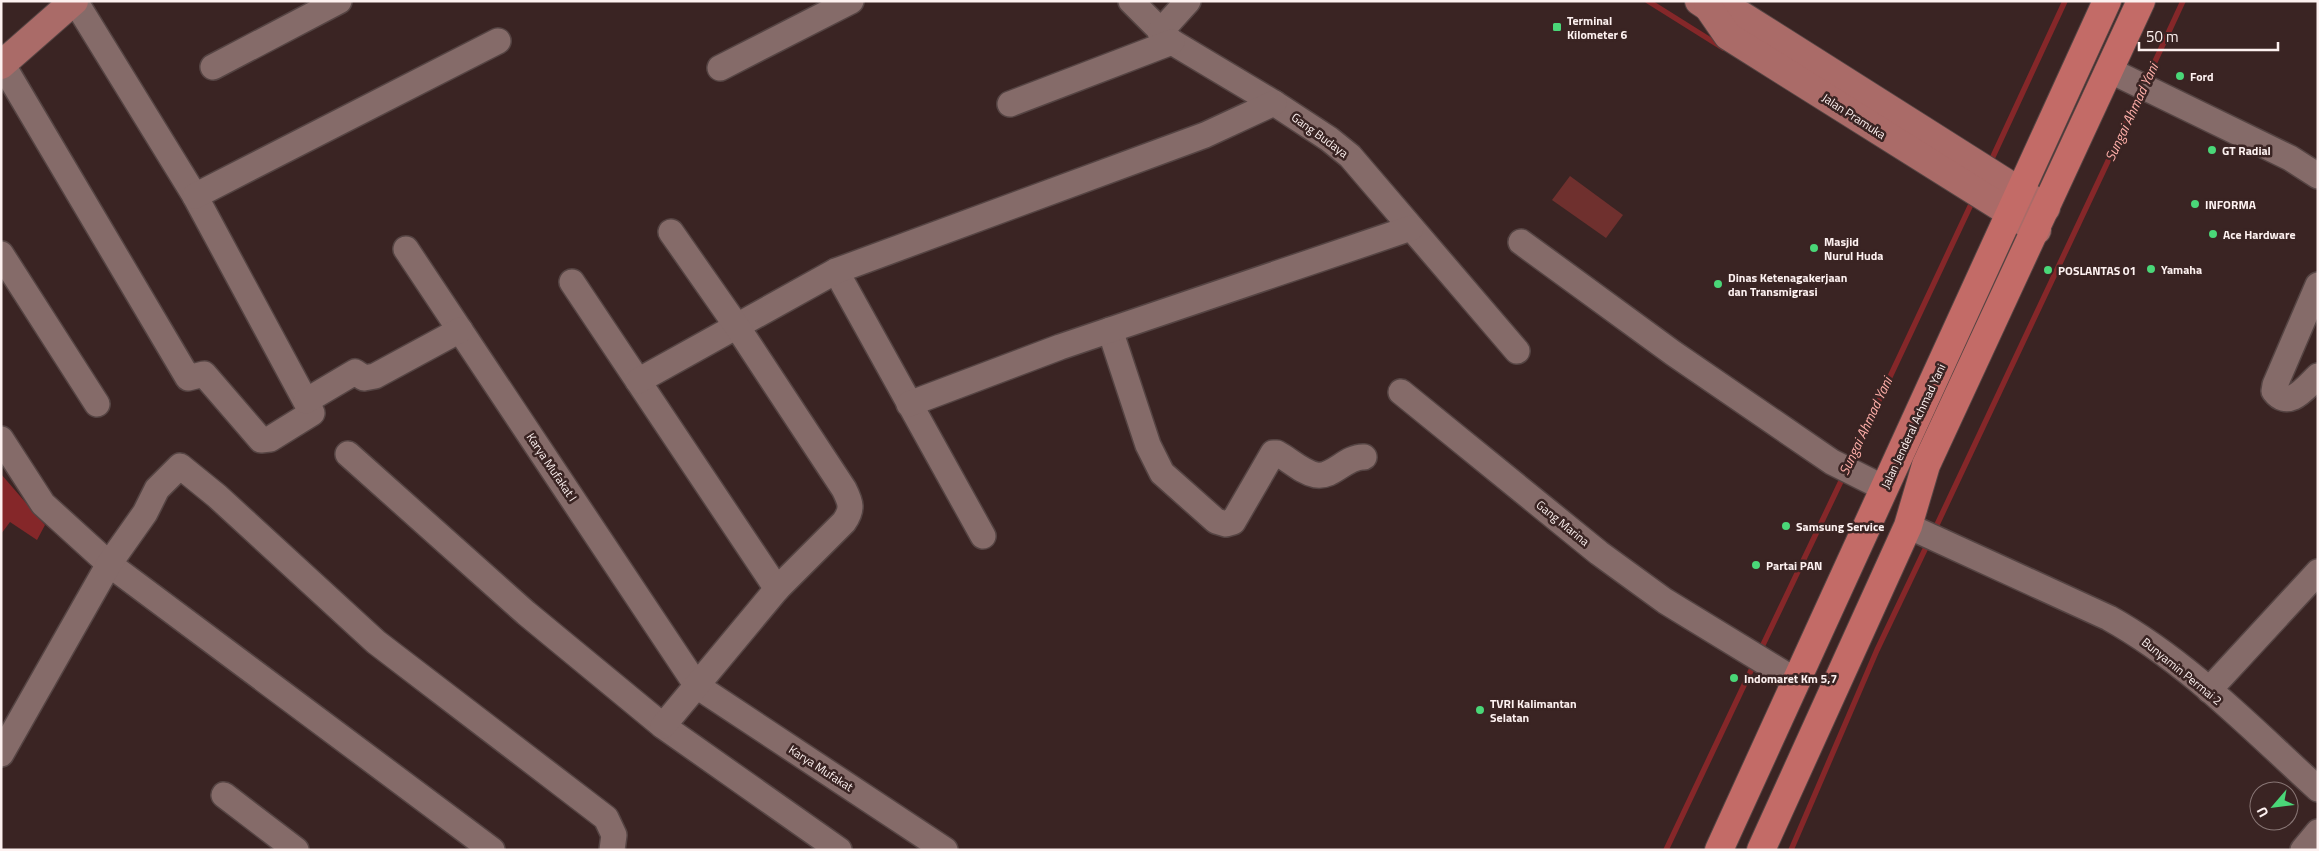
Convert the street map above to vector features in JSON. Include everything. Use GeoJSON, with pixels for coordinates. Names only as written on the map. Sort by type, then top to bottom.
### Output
{"type":"FeatureCollection","features":[{"type":"Feature","properties":{"kind":"highway","name":"Jalan Jenderal Achmad Yani"},"geometry":{"type":"LineString","coordinates":[[1720,850],[1884,488],[2006,197],[2107,1]]}},
{"type":"Feature","properties":{"kind":"highway"},"geometry":{"type":"LineString","coordinates":[[1737,812],[1766,838],[1916,530],[1926,465],[2141,1]]}},
{"type":"Feature","properties":{"kind":"highway"},"geometry":{"type":"LineString","coordinates":[[1753,779],[1787,792]]}},
{"type":"Feature","properties":{"kind":"main road"},"geometry":{"type":"LineString","coordinates":[[2,64],[75,1]]}},
{"type":"Feature","properties":{"kind":"main road","name":"Jalan Pramuka"},"geometry":{"type":"LineString","coordinates":[[1704,4],[1740,15],[1969,175],[2041,219]]}},
{"type":"Feature","properties":{"kind":"street"},"geometry":{"type":"LineString","coordinates":[[2,64],[188,378],[204,374],[260,439],[264,441],[312,413],[195,196],[75,1]]}},
{"type":"Feature","properties":{"kind":"street"},"geometry":{"type":"LineString","coordinates":[[213,67],[339,1]]}},
{"type":"Feature","properties":{"kind":"street"},"geometry":{"type":"LineString","coordinates":[[720,68],[851,1]]}},
{"type":"Feature","properties":{"kind":"street","name":"Gang Budaya"},"geometry":{"type":"LineString","coordinates":[[1132,1],[1166,37],[1274,103],[1329,139],[1350,156],[1517,351]]}},
{"type":"Feature","properties":{"kind":"street"},"geometry":{"type":"LineString","coordinates":[[1010,104],[1166,37],[1188,1]]}},
{"type":"Feature","properties":{"kind":"street"},"geometry":{"type":"LineString","coordinates":[[195,196],[498,41]]}},
{"type":"Feature","properties":{"kind":"street"},"geometry":{"type":"LineString","coordinates":[[2109,70],[2290,158],[2318,176]]}},
{"type":"Feature","properties":{"kind":"street"},"geometry":{"type":"LineString","coordinates":[[638,381],[836,271],[1205,135],[1274,103]]}},
{"type":"Feature","properties":{"kind":"street"},"geometry":{"type":"LineString","coordinates":[[909,404],[1110,330],[1411,228]]}},
{"type":"Feature","properties":{"kind":"street"},"geometry":{"type":"LineString","coordinates":[[663,726],[777,588],[844,522],[851,512],[851,502],[844,489],[736,325],[671,232]]}},
{"type":"Feature","properties":{"kind":"street"},"geometry":{"type":"LineString","coordinates":[[1521,242],[1673,353],[1832,462],[1884,488]]}},
{"type":"Feature","properties":{"kind":"street","name":"Karya Mufakat I"},"geometry":{"type":"LineString","coordinates":[[406,249],[697,686]]}},
{"type":"Feature","properties":{"kind":"street"},"geometry":{"type":"LineString","coordinates":[[1,254],[96,404]]}},
{"type":"Feature","properties":{"kind":"street"},"geometry":{"type":"LineString","coordinates":[[836,271],[983,536]]}},
{"type":"Feature","properties":{"kind":"street"},"geometry":{"type":"LineString","coordinates":[[572,282],[777,588]]}},
{"type":"Feature","properties":{"kind":"street"},"geometry":{"type":"LineString","coordinates":[[2318,285],[2274,391],[2284,399],[2296,397],[2318,376]]}},
{"type":"Feature","properties":{"kind":"street"},"geometry":{"type":"LineString","coordinates":[[306,401],[355,372],[364,378],[375,376],[460,330]]}},
{"type":"Feature","properties":{"kind":"street"},"geometry":{"type":"LineString","coordinates":[[1110,330],[1155,462],[1170,482],[1216,521],[1226,524],[1233,522],[1273,453],[1281,455],[1316,475],[1329,472],[1352,459],[1364,456]]}},
{"type":"Feature","properties":{"kind":"street","name":"Gang Marina"},"geometry":{"type":"LineString","coordinates":[[1401,392],[1599,553],[1665,601],[1796,681]]}},
{"type":"Feature","properties":{"kind":"street"},"geometry":{"type":"LineString","coordinates":[[1,439],[43,504],[109,564],[492,850]]}},
{"type":"Feature","properties":{"kind":"street"},"geometry":{"type":"LineString","coordinates":[[348,454],[526,613],[663,726],[839,850]]}},
{"type":"Feature","properties":{"kind":"street"},"geometry":{"type":"LineString","coordinates":[[1,754],[109,564],[145,513],[157,489],[180,466],[217,496],[376,642],[606,818],[614,835],[612,850]]}},
{"type":"Feature","properties":{"kind":"street","name":"Bunyamin Permai 2"},"geometry":{"type":"LineString","coordinates":[[1916,530],[2109,618],[2137,634],[2208,690],[2318,789]]}},
{"type":"Feature","properties":{"kind":"street"},"geometry":{"type":"LineString","coordinates":[[2208,690],[2318,572]]}},
{"type":"Feature","properties":{"kind":"street","name":"Karya Mufakat"},"geometry":{"type":"LineString","coordinates":[[697,686],[945,850]]}},
{"type":"Feature","properties":{"kind":"street"},"geometry":{"type":"LineString","coordinates":[[224,795],[296,850]]}},
{"type":"Feature","properties":{"kind":"street"},"geometry":{"type":"LineString","coordinates":[[2303,850],[2318,832]]}},
{"type":"Feature","properties":{"kind":"shaded area"},"geometry":{"type":"Polygon","coordinates":[[[1570,176],[1623,215],[1606,238],[1552,200],[1570,176]]]}},
{"type":"Feature","properties":{"kind":"shaded area"},"geometry":{"type":"Polygon","coordinates":[[[1,474],[45,525],[37,540],[10,522],[1,534],[1,474]]]}},
{"type":"Feature","properties":{"kind":"waterway"},"geometry":{"type":"LineString","coordinates":[[1648,1],[1723,48]]}},
{"type":"Feature","properties":{"kind":"waterway","name":"Sungai Ahmad Yani"},"geometry":{"type":"LineString","coordinates":[[1990,163],[2065,1]]}},
{"type":"Feature","properties":{"kind":"waterway","name":"Sungai Ahmad Yani"},"geometry":{"type":"LineString","coordinates":[[2146,81],[2183,1]]}},
{"type":"Feature","properties":{"kind":"waterway","name":"Sungai Ahmad Yani"},"geometry":{"type":"LineString","coordinates":[[1934,531],[2141,91]]}},
{"type":"Feature","properties":{"kind":"waterway","name":"Sungai Ahmad Yani"},"geometry":{"type":"LineString","coordinates":[[1849,464],[1974,198]]}},
{"type":"Feature","properties":{"kind":"waterway","name":"Sungai Ahmad Yani"},"geometry":{"type":"LineString","coordinates":[[1760,651],[1844,475]]}},
{"type":"Feature","properties":{"kind":"waterway","name":"Sungai Ahmad Yani"},"geometry":{"type":"LineString","coordinates":[[1791,850],[1877,650],[1929,541]]}},
{"type":"Feature","properties":{"kind":"waterway","name":"Sungai Ahmad Yani"},"geometry":{"type":"LineString","coordinates":[[1666,850],[1755,662]]}},
{"type":"Feature","properties":{"kind":"place","name":"Terminal Kilometer 6"},"geometry":{"type":"Point","coordinates":[1557,27]}},
{"type":"Feature","properties":{"kind":"place","name":"Ford"},"geometry":{"type":"Point","coordinates":[2180,76]}},
{"type":"Feature","properties":{"kind":"place","name":"GT Radial"},"geometry":{"type":"Point","coordinates":[2212,150]}},
{"type":"Feature","properties":{"kind":"place","name":"INFORMA"},"geometry":{"type":"Point","coordinates":[2195,204]}},
{"type":"Feature","properties":{"kind":"place","name":"Ace Hardware"},"geometry":{"type":"Point","coordinates":[2213,234]}},
{"type":"Feature","properties":{"kind":"place","name":"Masjid Nurul Huda"},"geometry":{"type":"Point","coordinates":[1814,248]}},
{"type":"Feature","properties":{"kind":"place","name":"Yamaha"},"geometry":{"type":"Point","coordinates":[2151,269]}},
{"type":"Feature","properties":{"kind":"place","name":"POSLANTAS 01"},"geometry":{"type":"Point","coordinates":[2048,270]}},
{"type":"Feature","properties":{"kind":"place","name":"Dinas Ketenagakerjaan dan Transmigrasi"},"geometry":{"type":"Point","coordinates":[1718,284]}},
{"type":"Feature","properties":{"kind":"place","name":"Samsung Service"},"geometry":{"type":"Point","coordinates":[1786,526]}},
{"type":"Feature","properties":{"kind":"place","name":"Partai PAN"},"geometry":{"type":"Point","coordinates":[1756,565]}},
{"type":"Feature","properties":{"kind":"place","name":"Indomaret Km 5,7"},"geometry":{"type":"Point","coordinates":[1734,678]}},
{"type":"Feature","properties":{"kind":"place","name":"TVRI Kalimantan Selatan"},"geometry":{"type":"Point","coordinates":[1480,710]}}]}
